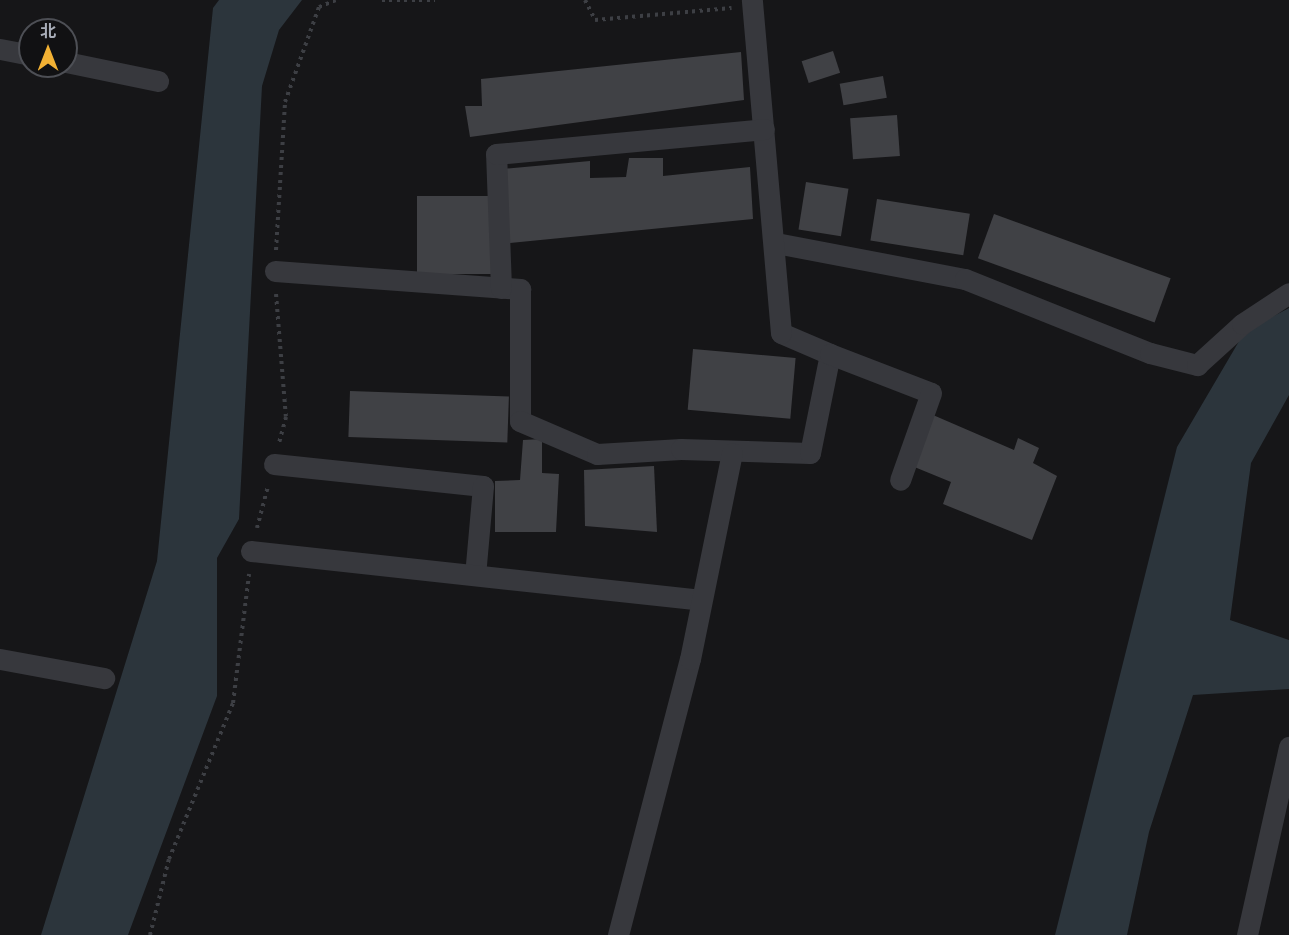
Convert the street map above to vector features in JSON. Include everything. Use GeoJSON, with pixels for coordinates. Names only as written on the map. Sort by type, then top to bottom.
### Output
{"type":"FeatureCollection","features":[{"type":"Feature","properties":{"kind":"street"},"geometry":{"type":"LineString","coordinates":[[752,3],[776,243],[780,333],[931,393],[900,480]]}},
{"type":"Feature","properties":{"kind":"street"},"geometry":{"type":"LineString","coordinates":[[0,49],[18,53]]}},
{"type":"Feature","properties":{"kind":"street"},"geometry":{"type":"LineString","coordinates":[[78,64],[158,81]]}},
{"type":"Feature","properties":{"kind":"street"},"geometry":{"type":"LineString","coordinates":[[501,288],[496,154],[764,129]]}},
{"type":"Feature","properties":{"kind":"street"},"geometry":{"type":"LineString","coordinates":[[776,243],[965,279],[1150,353],[1197,365],[1242,324],[1289,293]]}},
{"type":"Feature","properties":{"kind":"street"},"geometry":{"type":"LineString","coordinates":[[275,271],[520,289],[520,421],[597,454],[681,449],[732,453],[810,453],[830,354]]}},
{"type":"Feature","properties":{"kind":"street"},"geometry":{"type":"LineString","coordinates":[[618,935],[701,600],[732,453]]}},
{"type":"Feature","properties":{"kind":"street"},"geometry":{"type":"LineString","coordinates":[[274,464],[483,486],[475,575]]}},
{"type":"Feature","properties":{"kind":"street"},"geometry":{"type":"LineString","coordinates":[[251,551],[701,600]]}},
{"type":"Feature","properties":{"kind":"street"},"geometry":{"type":"LineString","coordinates":[[0,659],[104,678]]}},
{"type":"Feature","properties":{"kind":"street"},"geometry":{"type":"LineString","coordinates":[[1247,935],[1289,747]]}},
{"type":"Feature","properties":{"kind":"path"},"geometry":{"type":"LineString","coordinates":[[382,0],[435,0]]}},
{"type":"Feature","properties":{"kind":"path"},"geometry":{"type":"LineString","coordinates":[[585,0],[595,20],[752,3]]}},
{"type":"Feature","properties":{"kind":"shaded area"},"geometry":{"type":"Polygon","coordinates":[[[219,0],[302,0],[279,30],[262,86],[239,519],[217,558],[217,696],[128,935],[41,935],[157,561],[213,8],[219,0]]]}},
{"type":"Feature","properties":{"kind":"shaded area"},"geometry":{"type":"Polygon","coordinates":[[[1289,308],[1289,395],[1251,463],[1230,620],[1289,640],[1289,689],[1193,695],[1149,832],[1127,935],[1055,935],[1177,447],[1245,331],[1289,308]]]}},
{"type":"Feature","properties":{"kind":"building"},"geometry":{"type":"Polygon","coordinates":[[[833,51],[840,73],[809,83],[802,61],[833,51]]]}},
{"type":"Feature","properties":{"kind":"building"},"geometry":{"type":"Polygon","coordinates":[[[741,52],[744,100],[470,137],[465,106],[482,106],[481,79],[741,52]]]}},
{"type":"Feature","properties":{"kind":"building"},"geometry":{"type":"Polygon","coordinates":[[[883,76],[887,98],[843,105],[840,84],[883,76]]]}},
{"type":"Feature","properties":{"kind":"building"},"geometry":{"type":"Polygon","coordinates":[[[897,115],[900,156],[853,159],[850,118],[897,115]]]}},
{"type":"Feature","properties":{"kind":"building"},"geometry":{"type":"Polygon","coordinates":[[[629,158],[663,158],[663,176],[750,167],[753,219],[510,243],[502,169],[590,161],[590,178],[626,177],[629,158]]]}},
{"type":"Feature","properties":{"kind":"building"},"geometry":{"type":"Polygon","coordinates":[[[806,182],[848,189],[841,236],[798,229],[806,182]]]}},
{"type":"Feature","properties":{"kind":"building"},"geometry":{"type":"Polygon","coordinates":[[[417,196],[495,196],[495,274],[417,274],[417,196]]]}},
{"type":"Feature","properties":{"kind":"building"},"geometry":{"type":"Polygon","coordinates":[[[877,199],[970,214],[963,255],[870,240],[877,199]]]}},
{"type":"Feature","properties":{"kind":"building"},"geometry":{"type":"Polygon","coordinates":[[[994,214],[1171,278],[1155,322],[978,258],[994,214]]]}},
{"type":"Feature","properties":{"kind":"building"},"geometry":{"type":"Polygon","coordinates":[[[693,349],[796,358],[790,419],[688,410],[693,349]]]}},
{"type":"Feature","properties":{"kind":"building"},"geometry":{"type":"Polygon","coordinates":[[[350,391],[509,397],[507,443],[348,437],[350,391]]]}},
{"type":"Feature","properties":{"kind":"building"},"geometry":{"type":"Polygon","coordinates":[[[933,415],[1014,450],[1018,438],[1039,448],[1033,463],[1057,476],[1032,540],[943,504],[951,482],[912,466],[933,415]]]}},
{"type":"Feature","properties":{"kind":"building"},"geometry":{"type":"Polygon","coordinates":[[[542,439],[542,473],[559,474],[556,532],[495,532],[495,481],[520,480],[523,440],[542,439]]]}},
{"type":"Feature","properties":{"kind":"building"},"geometry":{"type":"Polygon","coordinates":[[[654,466],[657,532],[585,526],[584,470],[654,466]]]}}]}
